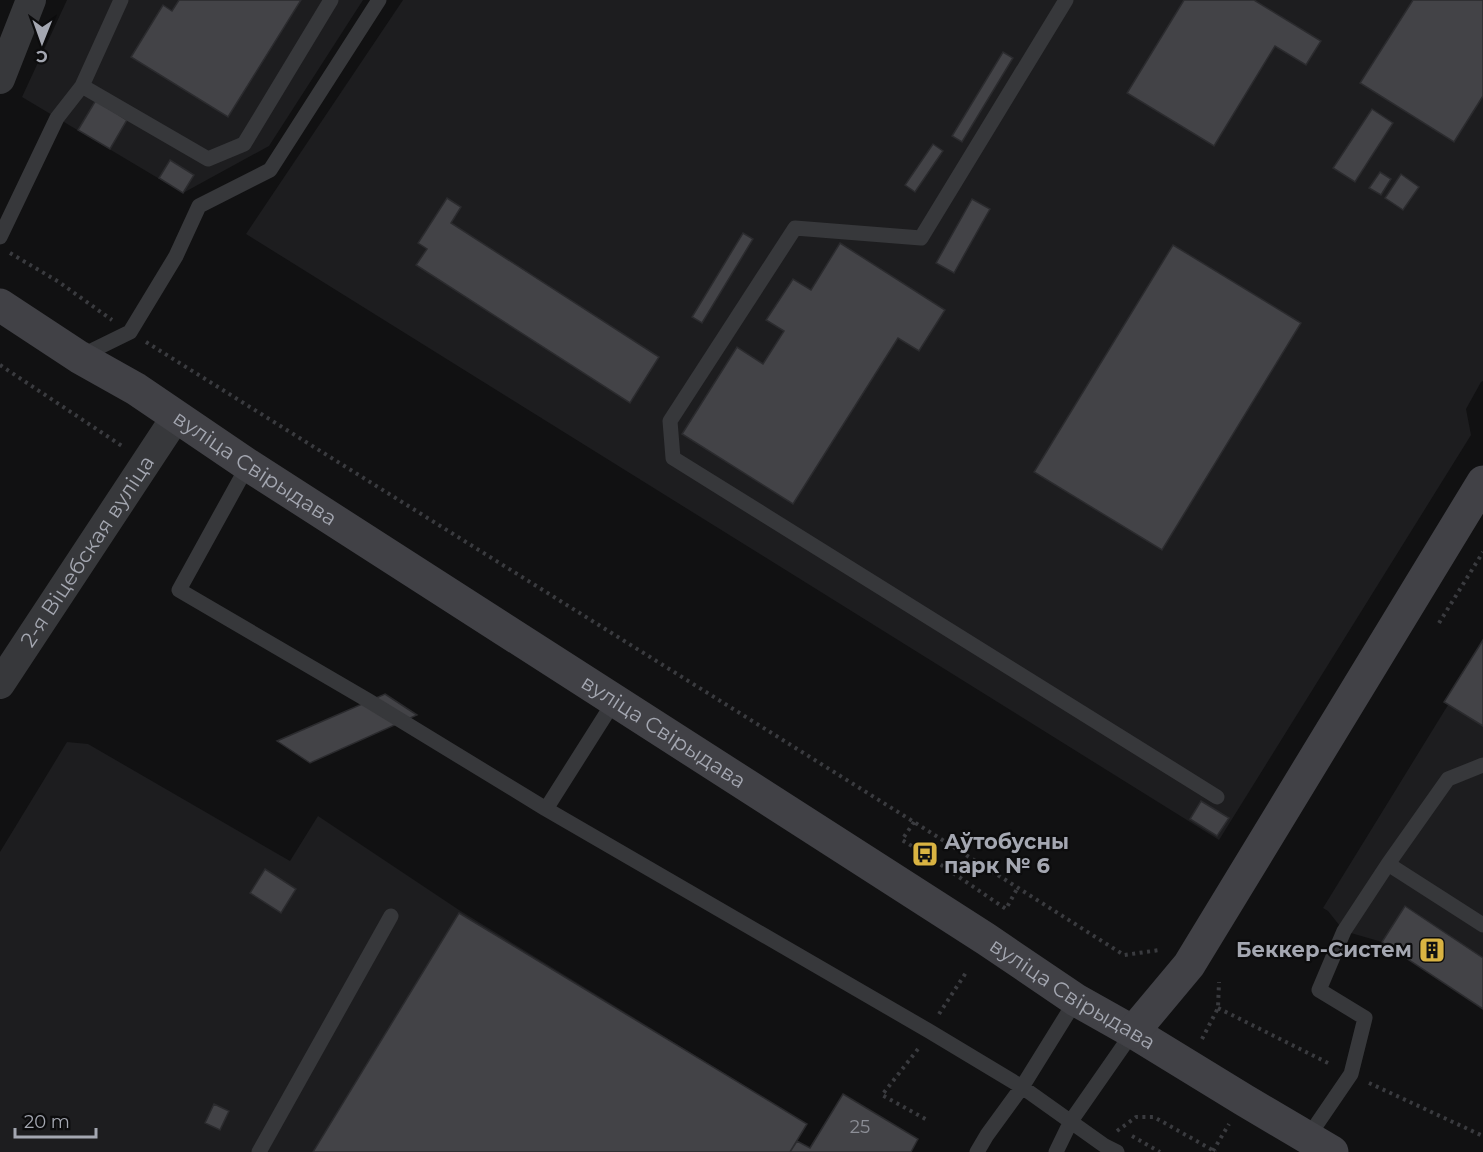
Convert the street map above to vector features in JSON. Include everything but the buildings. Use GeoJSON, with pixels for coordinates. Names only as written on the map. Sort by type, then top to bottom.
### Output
{"type":"FeatureCollection","features":[{"type":"Feature","properties":{"kind":"main road","name":"вуліца Свірыдава"},"geometry":{"type":"LineString","coordinates":[[0,305],[79,357],[136,389],[248,465],[977,933],[1076,1000],[1320,1144]]}},
{"type":"Feature","properties":{"kind":"main road"},"geometry":{"type":"LineString","coordinates":[[1133,1032],[1189,965],[1483,482]]}},
{"type":"Feature","properties":{"kind":"street"},"geometry":{"type":"LineString","coordinates":[[0,79],[31,0]]}},
{"type":"Feature","properties":{"kind":"street","name":"2-я Віцебская вуліца"},"geometry":{"type":"LineString","coordinates":[[0,684],[176,417]]}},
{"type":"Feature","properties":{"kind":"lane"},"geometry":{"type":"LineString","coordinates":[[0,237],[57,118],[82,86],[121,0]]}},
{"type":"Feature","properties":{"kind":"lane"},"geometry":{"type":"LineString","coordinates":[[82,86],[208,159],[244,144],[331,0]]}},
{"type":"Feature","properties":{"kind":"lane"},"geometry":{"type":"LineString","coordinates":[[79,357],[130,332],[176,256],[199,206],[270,171],[380,0]]}},
{"type":"Feature","properties":{"kind":"lane"},"geometry":{"type":"LineString","coordinates":[[1066,0],[921,238],[795,228],[670,421],[673,458],[1217,797]]}},
{"type":"Feature","properties":{"kind":"lane"},"geometry":{"type":"LineString","coordinates":[[248,465],[179,590],[369,701],[546,809],[929,1031],[1022,1087],[1111,1149]]}},
{"type":"Feature","properties":{"kind":"lane"},"geometry":{"type":"LineString","coordinates":[[546,809],[615,700]]}},
{"type":"Feature","properties":{"kind":"lane"},"geometry":{"type":"LineString","coordinates":[[1320,1144],[1351,1074],[1365,1018],[1319,990],[1344,931],[1448,779],[1483,765]]}},
{"type":"Feature","properties":{"kind":"lane"},"geometry":{"type":"LineString","coordinates":[[1388,864],[1483,925]]}},
{"type":"Feature","properties":{"kind":"lane"},"geometry":{"type":"LineString","coordinates":[[259,1152],[391,916]]}},
{"type":"Feature","properties":{"kind":"lane"},"geometry":{"type":"LineString","coordinates":[[977,1152],[1022,1087],[1076,1000]]}},
{"type":"Feature","properties":{"kind":"lane"},"geometry":{"type":"LineString","coordinates":[[1056,1152],[1071,1121],[1133,1032]]}},
{"type":"Feature","properties":{"kind":"path"},"geometry":{"type":"LineString","coordinates":[[10,253],[59,282],[130,332],[1124,955],[1160,950]]}},
{"type":"Feature","properties":{"kind":"path"},"geometry":{"type":"LineString","coordinates":[[0,365],[146,462]]}},
{"type":"Feature","properties":{"kind":"path"},"geometry":{"type":"LineString","coordinates":[[1439,623],[1483,552]]}},
{"type":"Feature","properties":{"kind":"path"},"geometry":{"type":"LineString","coordinates":[[914,822],[902,840],[1006,909],[1018,887]]}},
{"type":"Feature","properties":{"kind":"path"},"geometry":{"type":"LineString","coordinates":[[938,1015],[967,971]]}},
{"type":"Feature","properties":{"kind":"path"},"geometry":{"type":"LineString","coordinates":[[1202,1040],[1218,1008],[1219,982]]}},
{"type":"Feature","properties":{"kind":"path"},"geometry":{"type":"LineString","coordinates":[[918,1049],[882,1095],[929,1120]]}},
{"type":"Feature","properties":{"kind":"path"},"geometry":{"type":"LineString","coordinates":[[1111,1149],[1120,1128],[1136,1117],[1156,1115],[1214,1151]]}},
{"type":"Feature","properties":{"kind":"path"},"geometry":{"type":"LineString","coordinates":[[1120,1128],[1160,1152]]}},
{"type":"Feature","properties":{"kind":"shaded area"},"geometry":{"type":"Polygon","coordinates":[[[67,0],[363,0],[269,146],[183,193],[22,97],[67,0]]]}},
{"type":"Feature","properties":{"kind":"shaded area"},"geometry":{"type":"Polygon","coordinates":[[[403,0],[1483,0],[1483,381],[1466,409],[1471,435],[1219,840],[246,234],[403,0]]]}},
{"type":"Feature","properties":{"kind":"shaded area"},"geometry":{"type":"Polygon","coordinates":[[[1483,640],[1483,1009],[1382,942],[1344,931],[1323,908],[1448,705],[1444,702],[1483,640]]]}},
{"type":"Feature","properties":{"kind":"shaded area"},"geometry":{"type":"Polygon","coordinates":[[[67,742],[88,744],[290,861],[318,816],[459,910],[807,1124],[797,1141],[809,1148],[843,1094],[918,1139],[911,1152],[0,1152],[0,852],[67,742]]]}},
{"type":"Feature","properties":{"kind":"place","name":"Аўтобусны парк № 6"},"geometry":{"type":"Point","coordinates":[925,854]}},
{"type":"Feature","properties":{"kind":"place","name":"Беккер-Систем"},"geometry":{"type":"Point","coordinates":[1432,950]}}]}
